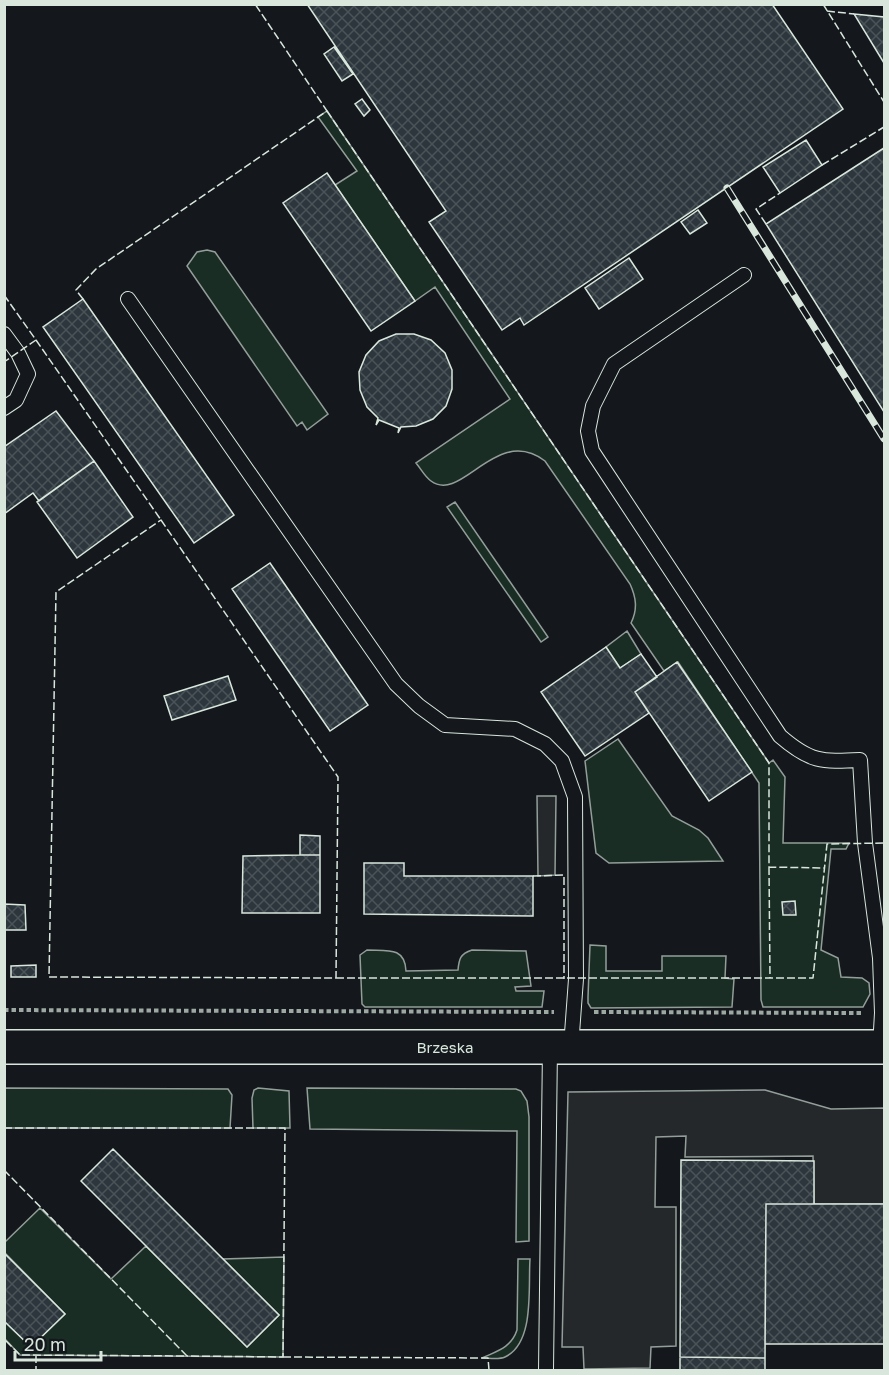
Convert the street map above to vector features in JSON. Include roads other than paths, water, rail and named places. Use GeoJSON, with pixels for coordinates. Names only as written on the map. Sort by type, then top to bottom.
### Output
{"type":"FeatureCollection","features":[{"type":"Feature","properties":{"kind":"main road","name":"Brzeska"},"geometry":{"type":"LineString","coordinates":[[4,1047],[882,1047]]}},
{"type":"Feature","properties":{"kind":"lane"},"geometry":{"type":"LineString","coordinates":[[744,275],[614,364],[593,406],[588,431],[592,451],[780,736],[798,752],[826,761],[860,760],[865,843],[880,958],[882,1047]]}},
{"type":"Feature","properties":{"kind":"lane"},"geometry":{"type":"LineString","coordinates":[[128,299],[396,684],[444,725],[516,729],[545,744],[562,761],[575,797],[576,979],[574,1012],[560,1047],[546,1371]]}},
{"type":"Feature","properties":{"kind":"lane"},"geometry":{"type":"LineString","coordinates":[[4,334],[18,353],[28,374],[16,400],[4,408]]}},
{"type":"Feature","properties":{"kind":"railway"},"geometry":{"type":"LineString","coordinates":[[727,188],[884,439]]}}]}
